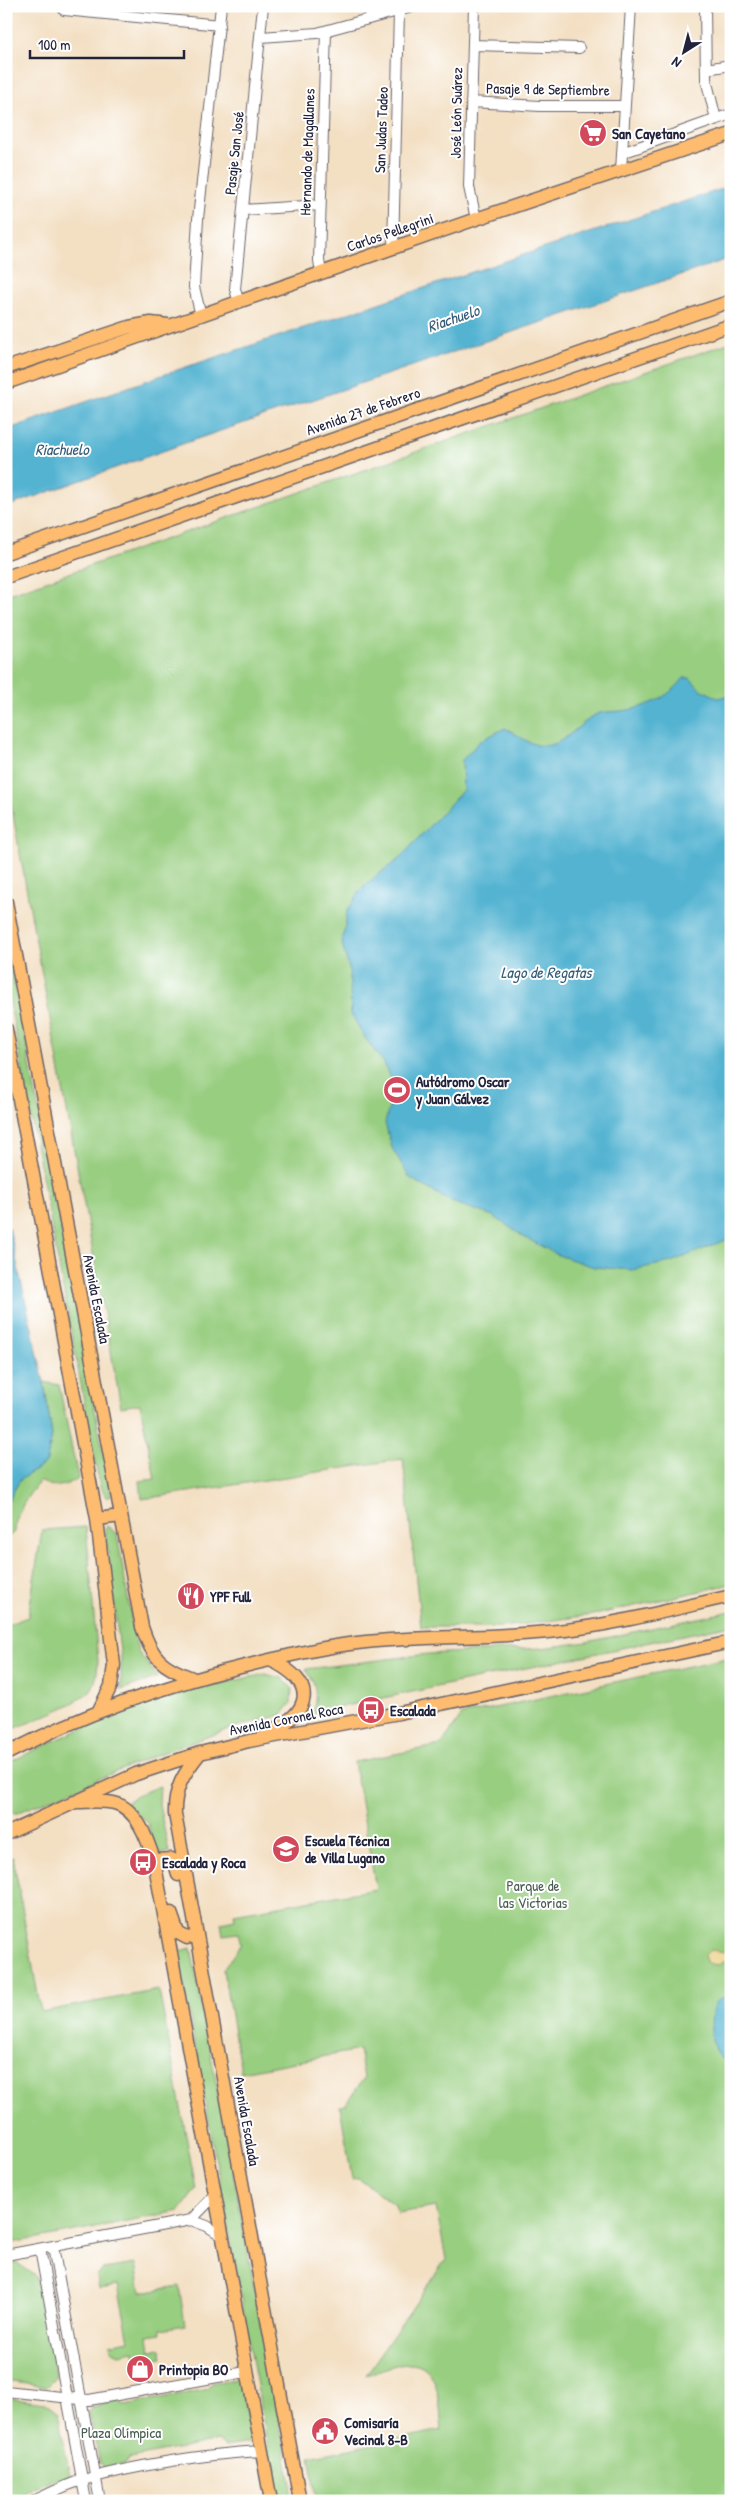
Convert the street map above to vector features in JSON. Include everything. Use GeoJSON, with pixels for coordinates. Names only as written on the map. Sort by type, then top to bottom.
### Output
{"type":"FeatureCollection","features":[{"type":"Feature","properties":{"kind":"main road","name":"Carlos Pellegrini"},"geometry":{"type":"LineString","coordinates":[[6,383],[476,219],[731,134]]}},
{"type":"Feature","properties":{"kind":"main road","name":"Avenida 27 de Febrero"},"geometry":{"type":"LineString","coordinates":[[6,553],[731,301]]}},
{"type":"Feature","properties":{"kind":"main road","name":"Carlos Pellegrini"},"geometry":{"type":"LineString","coordinates":[[6,368],[129,328],[151,323],[170,326]]}},
{"type":"Feature","properties":{"kind":"main road"},"geometry":{"type":"LineString","coordinates":[[6,577],[731,325]]}},
{"type":"Feature","properties":{"kind":"main road","name":"Avenida Escalada"},"geometry":{"type":"LineString","coordinates":[[6,902],[121,1516],[147,1643],[156,1659],[172,1670],[192,1678]]}},
{"type":"Feature","properties":{"kind":"main road"},"geometry":{"type":"LineString","coordinates":[[6,1029],[97,1520],[114,1665],[112,1686],[99,1710]]}},
{"type":"Feature","properties":{"kind":"main road"},"geometry":{"type":"LineString","coordinates":[[97,1520],[121,1516]]}},
{"type":"Feature","properties":{"kind":"main road"},"geometry":{"type":"LineString","coordinates":[[6,1754],[99,1710],[192,1678],[309,1650],[357,1643],[482,1638],[559,1631],[731,1596]]}},
{"type":"Feature","properties":{"kind":"main road","name":"Avenida Coronel Roca"},"geometry":{"type":"LineString","coordinates":[[6,1834],[136,1774],[200,1753],[249,1741],[380,1717],[731,1642]]}},
{"type":"Feature","properties":{"kind":"main road"},"geometry":{"type":"LineString","coordinates":[[249,1741],[290,1721],[304,1702],[302,1684],[288,1670],[270,1660]]}},
{"type":"Feature","properties":{"kind":"main road","name":"Avenida Escalada"},"geometry":{"type":"LineString","coordinates":[[200,1753],[179,1783],[175,1803],[196,1936],[300,2501]]}},
{"type":"Feature","properties":{"kind":"main road"},"geometry":{"type":"LineString","coordinates":[[74,1802],[115,1803],[128,1813],[144,1832],[155,1866],[220,2235],[270,2501]]}},
{"type":"Feature","properties":{"kind":"main road"},"geometry":{"type":"LineString","coordinates":[[6,1823],[22,1826]]}},
{"type":"Feature","properties":{"kind":"main road"},"geometry":{"type":"LineString","coordinates":[[155,1866],[168,1858],[175,1862],[184,1905],[193,1917]]}},
{"type":"Feature","properties":{"kind":"main road"},"geometry":{"type":"LineString","coordinates":[[155,1866],[166,1884],[176,1930],[182,1936],[196,1936]]}},
{"type":"Feature","properties":{"kind":"street"},"geometry":{"type":"LineString","coordinates":[[201,316],[194,287],[198,219],[221,6]]}},
{"type":"Feature","properties":{"kind":"street","name":"Pasaje San José"},"geometry":{"type":"LineString","coordinates":[[239,303],[235,290],[263,6]]}},
{"type":"Feature","properties":{"kind":"street"},"geometry":{"type":"LineString","coordinates":[[261,37],[326,31],[416,6]]}},
{"type":"Feature","properties":{"kind":"street","name":"José León Suárez"},"geometry":{"type":"LineString","coordinates":[[474,6],[469,192],[476,219]]}},
{"type":"Feature","properties":{"kind":"street"},"geometry":{"type":"LineString","coordinates":[[621,171],[631,6]]}},
{"type":"Feature","properties":{"kind":"street"},"geometry":{"type":"LineString","coordinates":[[705,6],[706,69],[709,98],[716,119]]}},
{"type":"Feature","properties":{"kind":"street"},"geometry":{"type":"LineString","coordinates":[[64,10],[220,25]]}},
{"type":"Feature","properties":{"kind":"street","name":"San Judas Tadeo"},"geometry":{"type":"LineString","coordinates":[[393,248],[399,12]]}},
{"type":"Feature","properties":{"kind":"street","name":"Hernando de Magallanes"},"geometry":{"type":"LineString","coordinates":[[321,274],[319,260],[320,205],[326,31]]}},
{"type":"Feature","properties":{"kind":"street"},"geometry":{"type":"LineString","coordinates":[[473,45],[579,48]]}},
{"type":"Feature","properties":{"kind":"street"},"geometry":{"type":"LineString","coordinates":[[706,69],[731,65]]}},
{"type":"Feature","properties":{"kind":"street","name":"Pasaje 9 de Septiembre"},"geometry":{"type":"LineString","coordinates":[[471,102],[540,106],[624,106]]}},
{"type":"Feature","properties":{"kind":"street"},"geometry":{"type":"LineString","coordinates":[[622,153],[731,114]]}},
{"type":"Feature","properties":{"kind":"street"},"geometry":{"type":"LineString","coordinates":[[243,210],[320,205]]}},
{"type":"Feature","properties":{"kind":"street"},"geometry":{"type":"LineString","coordinates":[[191,2220],[214,2196]]}},
{"type":"Feature","properties":{"kind":"street"},"geometry":{"type":"LineString","coordinates":[[6,2255],[191,2220],[207,2226],[220,2235]]}},
{"type":"Feature","properties":{"kind":"street"},"geometry":{"type":"LineString","coordinates":[[53,2247],[100,2501]]}},
{"type":"Feature","properties":{"kind":"street"},"geometry":{"type":"LineString","coordinates":[[40,2249],[86,2501]]}},
{"type":"Feature","properties":{"kind":"street"},"geometry":{"type":"LineString","coordinates":[[6,2391],[67,2400],[108,2398],[246,2372]]}},
{"type":"Feature","properties":{"kind":"street"},"geometry":{"type":"LineString","coordinates":[[34,2501],[82,2480],[95,2477],[232,2452],[260,2451]]}},
{"type":"Feature","properties":{"kind":"green space","name":"Autódromo Oscar y Juan Gálvez"},"geometry":{"type":"Polygon","coordinates":[[[731,342],[731,1584],[599,1614],[502,1627],[421,1627],[403,1459],[142,1499],[140,1481],[155,1479],[140,1404],[121,1407],[6,777],[6,595],[731,342]]]}},
{"type":"Feature","properties":{"kind":"green space"},"geometry":{"type":"Polygon","coordinates":[[[6,937],[111,1495],[108,1498],[100,1487],[6,982],[6,937]]]}},
{"type":"Feature","properties":{"kind":"green space"},"geometry":{"type":"Polygon","coordinates":[[[44,1382],[59,1385],[78,1478],[59,1486],[40,1481],[23,1505],[14,1532],[6,1539],[6,1504],[20,1480],[46,1463],[52,1436],[44,1382]]]}},
{"type":"Feature","properties":{"kind":"green space"},"geometry":{"type":"Polygon","coordinates":[[[107,1526],[117,1534],[135,1640],[139,1653],[158,1677],[121,1690],[121,1659],[105,1529],[107,1526]]]}},
{"type":"Feature","properties":{"kind":"green space"},"geometry":{"type":"Polygon","coordinates":[[[86,1527],[98,1661],[94,1684],[90,1691],[73,1703],[6,1732],[6,1625],[28,1617],[42,1530],[86,1527]]]}},
{"type":"Feature","properties":{"kind":"green space"},"geometry":{"type":"Polygon","coordinates":[[[731,1611],[731,1625],[312,1713],[315,1690],[306,1669],[428,1654],[542,1648],[587,1642],[731,1611]]]}},
{"type":"Feature","properties":{"kind":"green space","name":"Parque de las Victorias"},"geometry":{"type":"Polygon","coordinates":[[[731,1657],[731,2501],[317,2501],[309,2457],[442,2430],[439,2398],[432,2377],[426,2369],[418,2364],[407,2363],[366,2375],[446,2259],[436,2207],[397,2213],[395,2205],[358,2178],[352,2179],[340,2106],[345,2105],[364,2078],[359,2050],[241,2072],[223,1970],[241,1944],[238,1933],[223,1935],[221,1923],[235,1920],[234,1914],[376,1889],[354,1762],[441,1745],[462,1715],[731,1657]]]}},
{"type":"Feature","properties":{"kind":"green space"},"geometry":{"type":"Polygon","coordinates":[[[265,1674],[282,1678],[292,1688],[291,1703],[282,1715],[235,1727],[159,1754],[17,1813],[6,1812],[6,1764],[101,1721],[148,1703],[214,1685],[265,1674]]]}},
{"type":"Feature","properties":{"kind":"green space"},"geometry":{"type":"Polygon","coordinates":[[[160,1786],[159,1805],[169,1852],[156,1855],[148,1824],[126,1803],[136,1795],[160,1786]]]}},
{"type":"Feature","properties":{"kind":"green space"},"geometry":{"type":"Polygon","coordinates":[[[13,1857],[41,2012],[159,1990],[196,2189],[180,2211],[6,2244],[6,1860],[13,1857]]]}},
{"type":"Feature","properties":{"kind":"green space"},"geometry":{"type":"Polygon","coordinates":[[[191,1948],[294,2501],[278,2501],[178,1952],[191,1948]]]}},
{"type":"Feature","properties":{"kind":"green space"},"geometry":{"type":"Polygon","coordinates":[[[17,2263],[36,2276],[56,2378],[47,2387],[6,2381],[6,2265],[17,2263]]]}},
{"type":"Feature","properties":{"kind":"green space"},"geometry":{"type":"Polygon","coordinates":[[[136,2264],[141,2292],[179,2286],[185,2325],[161,2329],[162,2334],[148,2336],[150,2350],[161,2349],[163,2358],[136,2363],[134,2351],[119,2354],[111,2350],[110,2344],[129,2340],[118,2285],[99,2288],[97,2277],[103,2269],[136,2264]]]}},
{"type":"Feature","properties":{"kind":"green space","name":"Plaza Olímpica"},"geometry":{"type":"Polygon","coordinates":[[[235,2379],[242,2383],[250,2443],[225,2447],[218,2441],[129,2458],[125,2464],[106,2468],[100,2463],[89,2412],[92,2408],[119,2400],[125,2405],[208,2389],[211,2383],[235,2379]]]}},
{"type":"Feature","properties":{"kind":"green space","name":"Plaza Olímpica"},"geometry":{"type":"Polygon","coordinates":[[[6,2398],[45,2403],[58,2413],[70,2476],[50,2480],[8,2501],[6,2501],[6,2398]]]}},
{"type":"Feature","properties":{"kind":"sand"},"geometry":{"type":"Polygon","coordinates":[[[710,1950],[726,1952],[728,1959],[718,1965],[707,1963],[704,1956],[710,1950]]]}},
{"type":"Feature","properties":{"kind":"water","name":"Riachuelo"},"geometry":{"type":"Polygon","coordinates":[[[731,186],[731,258],[191,441],[6,507],[6,430],[168,373],[731,186]]]}},
{"type":"Feature","properties":{"kind":"water","name":"Lago de Regatas"},"geometry":{"type":"Polygon","coordinates":[[[684,678],[690,678],[699,688],[718,698],[731,695],[731,1238],[671,1262],[632,1270],[594,1267],[558,1255],[524,1237],[493,1216],[451,1202],[410,1178],[392,1148],[385,1123],[394,1089],[384,1063],[365,1038],[351,1014],[349,969],[342,944],[347,912],[359,892],[376,876],[399,859],[463,790],[462,760],[480,741],[505,728],[526,741],[537,745],[550,745],[561,740],[598,714],[630,710],[656,701],[671,691],[684,678]]]}},
{"type":"Feature","properties":{"kind":"water"},"geometry":{"type":"Polygon","coordinates":[[[6,1225],[9,1228],[44,1382],[52,1436],[46,1463],[20,1480],[6,1504],[6,1225]]]}},
{"type":"Feature","properties":{"kind":"water"},"geometry":{"type":"Polygon","coordinates":[[[721,1998],[731,1998],[731,2063],[717,2054],[712,2037],[711,2019],[714,2003],[721,1998]]]}},
{"type":"Feature","properties":{"kind":"place","name":"San Cayetano"},"geometry":{"type":"Point","coordinates":[593,133]}},
{"type":"Feature","properties":{"kind":"place","name":"Autódromo Oscar y Juan Gálvez"},"geometry":{"type":"Point","coordinates":[397,1090]}},
{"type":"Feature","properties":{"kind":"place","name":"YPF Full"},"geometry":{"type":"Point","coordinates":[191,1596]}},
{"type":"Feature","properties":{"kind":"place","name":"Escalada"},"geometry":{"type":"Point","coordinates":[371,1710]}},
{"type":"Feature","properties":{"kind":"place","name":"Escuela Técnica de Villa Lugano"},"geometry":{"type":"Point","coordinates":[286,1849]}},
{"type":"Feature","properties":{"kind":"place","name":"Escalada y Roca"},"geometry":{"type":"Point","coordinates":[143,1862]}},
{"type":"Feature","properties":{"kind":"place","name":"Printopia BO"},"geometry":{"type":"Point","coordinates":[140,2369]}},
{"type":"Feature","properties":{"kind":"place","name":"Comisaría Vecinal 8-B"},"geometry":{"type":"Point","coordinates":[325,2431]}}]}
